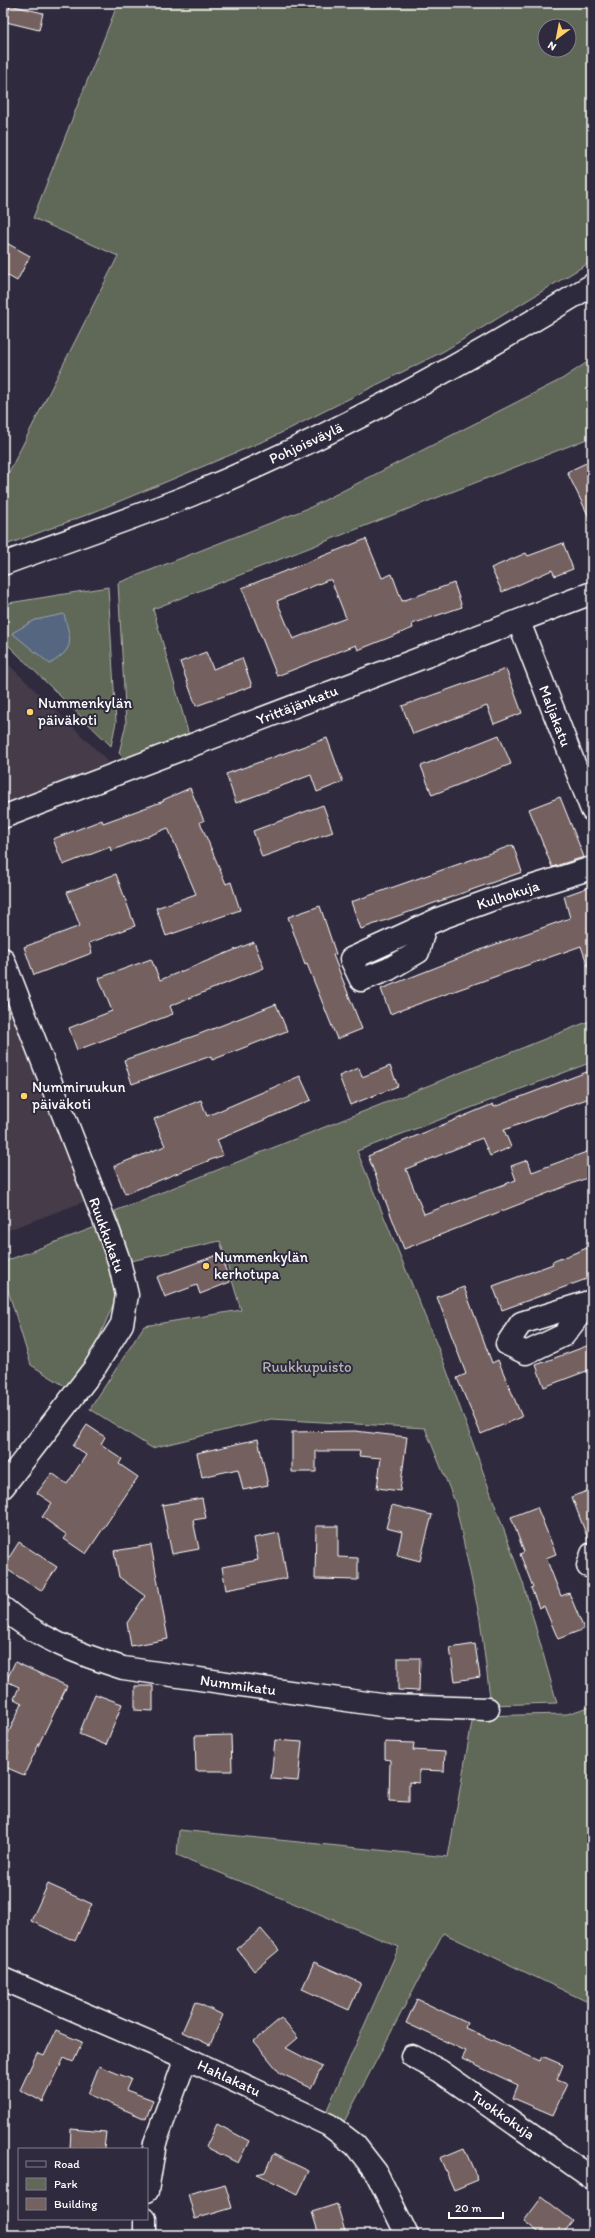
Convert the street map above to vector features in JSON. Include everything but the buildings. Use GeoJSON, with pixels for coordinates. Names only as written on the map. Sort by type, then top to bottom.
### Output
{"type":"FeatureCollection","features":[{"type":"Feature","properties":{"kind":"street","name":"Pohjoisväylä"},"geometry":{"type":"LineString","coordinates":[[3,564],[191,495],[315,440],[402,396],[505,339],[592,285]]}},
{"type":"Feature","properties":{"kind":"street","name":"Yrittäjänkatu"},"geometry":{"type":"LineString","coordinates":[[3,817],[592,593]]}},
{"type":"Feature","properties":{"kind":"street","name":"Maljakatu"},"geometry":{"type":"LineString","coordinates":[[519,622],[592,810]]}},
{"type":"Feature","properties":{"kind":"street","name":"Kulhokuja"},"geometry":{"type":"LineString","coordinates":[[425,925],[502,896],[592,868]]}},
{"type":"Feature","properties":{"kind":"street","name":"Ruukkukatu"},"geometry":{"type":"LineString","coordinates":[[3,959],[114,1248],[127,1295],[122,1324],[94,1368],[3,1487]]}},
{"type":"Feature","properties":{"kind":"street"},"geometry":{"type":"LineString","coordinates":[[592,1554],[588,1566],[592,1565]]}},
{"type":"Feature","properties":{"kind":"street","name":"Nummikatu"},"geometry":{"type":"LineString","coordinates":[[3,1608],[53,1641],[88,1657],[123,1668],[388,1706],[488,1709]]}},
{"type":"Feature","properties":{"kind":"street","name":"Hahlakatu"},"geometry":{"type":"LineString","coordinates":[[3,1979],[186,2058],[329,2125],[355,2145],[376,2172],[407,2235]]}},
{"type":"Feature","properties":{"kind":"street","name":"Tuokkokuja"},"geometry":{"type":"LineString","coordinates":[[412,2056],[440,2071],[592,2178]]}},
{"type":"Feature","properties":{"kind":"street"},"geometry":{"type":"LineString","coordinates":[[148,2184],[154,2143],[186,2058]]}},
{"type":"Feature","properties":{"kind":"street"},"geometry":{"type":"LineString","coordinates":[[145,2220],[145,2235]]}},
{"type":"Feature","properties":{"kind":"shaded area","name":"Nummenkylän päiväkoti"},"geometry":{"type":"Polygon","coordinates":[[[3,659],[112,765],[3,806],[3,659]]]}},
{"type":"Feature","properties":{"kind":"shaded area","name":"Nummiruukun päiväkoti"},"geometry":{"type":"Polygon","coordinates":[[[3,990],[86,1201],[3,1232],[3,990]]]}},
{"type":"Feature","properties":{"kind":"green space"},"geometry":{"type":"Polygon","coordinates":[[[118,3],[592,3],[592,261],[444,351],[271,438],[89,514],[3,546],[3,473],[8,474],[118,256],[33,218],[118,3]]]}},
{"type":"Feature","properties":{"kind":"green space"},"geometry":{"type":"Polygon","coordinates":[[[592,359],[592,437],[153,609],[190,739],[128,763],[119,753],[126,724],[118,583],[311,507],[562,379],[592,359]]]}},
{"type":"Feature","properties":{"kind":"green space"},"geometry":{"type":"Polygon","coordinates":[[[108,587],[116,722],[111,746],[3,640],[3,604],[108,587]]]}},
{"type":"Feature","properties":{"kind":"green space","name":"Ruukkupuisto"},"geometry":{"type":"Polygon","coordinates":[[[592,1020],[592,1062],[357,1151],[443,1360],[524,1586],[557,1703],[491,1705],[480,1619],[455,1502],[425,1428],[271,1419],[152,1448],[90,1409],[144,1326],[241,1310],[220,1241],[131,1261],[115,1211],[592,1020]]]}},
{"type":"Feature","properties":{"kind":"green space"},"geometry":{"type":"Polygon","coordinates":[[[98,1226],[115,1264],[117,1296],[86,1367],[68,1388],[31,1365],[3,1274],[3,1262],[98,1226]]]}},
{"type":"Feature","properties":{"kind":"green space"},"geometry":{"type":"Polygon","coordinates":[[[592,1706],[592,2004],[443,1933],[344,2122],[326,2112],[399,1947],[177,1855],[179,1830],[448,1857],[473,1716],[567,1714],[592,1706]]]}},
{"type":"Feature","properties":{"kind":"water"},"geometry":{"type":"Polygon","coordinates":[[[64,614],[70,638],[68,648],[50,664],[12,633],[35,620],[64,614]]]}},
{"type":"Feature","properties":{"kind":"place","name":"Nummenkylän päiväkoti"},"geometry":{"type":"Point","coordinates":[30,712]}},
{"type":"Feature","properties":{"kind":"place","name":"Nummiruukun päiväkoti"},"geometry":{"type":"Point","coordinates":[24,1096]}},
{"type":"Feature","properties":{"kind":"place","name":"Nummenkylän kerhotupa"},"geometry":{"type":"Point","coordinates":[206,1266]}}]}
